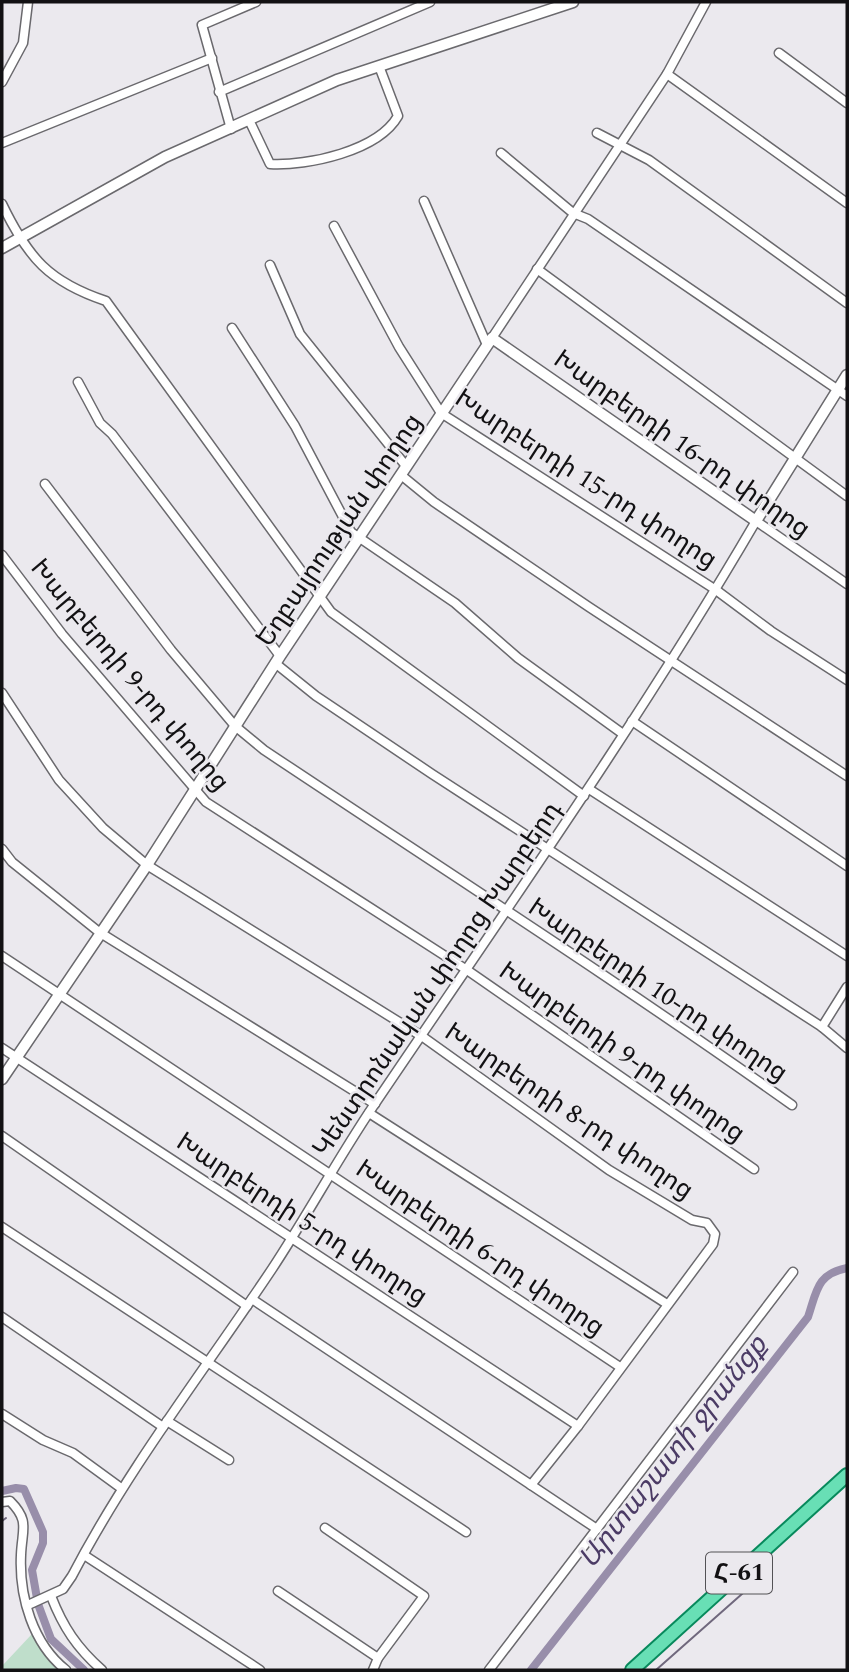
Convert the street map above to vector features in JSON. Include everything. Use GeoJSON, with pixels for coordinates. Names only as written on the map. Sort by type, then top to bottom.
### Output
{"type":"FeatureCollection","features":[{"type":"Feature","properties":{"kind":"main road","name":"Հ-61"},"geometry":{"type":"LineString","coordinates":[[632,1670],[847,1475]]}},
{"type":"Feature","properties":{"kind":"street"},"geometry":{"type":"LineString","coordinates":[[2,82],[23,43],[28,2]]}},
{"type":"Feature","properties":{"kind":"street"},"geometry":{"type":"LineString","coordinates":[[231,129],[202,25],[256,2]]}},
{"type":"Feature","properties":{"kind":"street"},"geometry":{"type":"LineString","coordinates":[[219,92],[430,2]]}},
{"type":"Feature","properties":{"kind":"street"},"geometry":{"type":"LineString","coordinates":[[2,248],[20,241],[165,157],[250,122],[337,80],[573,2]]}},
{"type":"Feature","properties":{"kind":"street","name":"Եղբայրության փողոց"},"geometry":{"type":"LineString","coordinates":[[2,1079],[146,865],[319,596],[667,74],[706,2]]}},
{"type":"Feature","properties":{"kind":"street"},"geometry":{"type":"LineString","coordinates":[[779,53],[847,103]]}},
{"type":"Feature","properties":{"kind":"street"},"geometry":{"type":"LineString","coordinates":[[2,144],[212,58]]}},
{"type":"Feature","properties":{"kind":"street"},"geometry":{"type":"LineString","coordinates":[[250,122],[270,164],[355,152],[393,125],[398,116],[379,66]]}},
{"type":"Feature","properties":{"kind":"street"},"geometry":{"type":"LineString","coordinates":[[667,74],[847,203]]}},
{"type":"Feature","properties":{"kind":"street"},"geometry":{"type":"LineString","coordinates":[[597,133],[649,160],[847,303]]}},
{"type":"Feature","properties":{"kind":"street"},"geometry":{"type":"LineString","coordinates":[[500,153],[573,213],[588,219],[847,396]]}},
{"type":"Feature","properties":{"kind":"street"},"geometry":{"type":"LineString","coordinates":[[424,201],[490,341]]}},
{"type":"Feature","properties":{"kind":"street"},"geometry":{"type":"LineString","coordinates":[[2,204],[20,241],[57,280],[106,301],[331,612],[587,792],[847,956]]}},
{"type":"Feature","properties":{"kind":"street","name":"Խարբերդի 15-րդ փողոց"},"geometry":{"type":"LineString","coordinates":[[334,226],[399,347],[441,413],[716,590],[771,631],[847,680]]}},
{"type":"Feature","properties":{"kind":"street"},"geometry":{"type":"LineString","coordinates":[[270,265],[300,334],[403,471],[434,502],[847,776]]}},
{"type":"Feature","properties":{"kind":"street"},"geometry":{"type":"LineString","coordinates":[[537,269],[847,496]]}},
{"type":"Feature","properties":{"kind":"street"},"geometry":{"type":"LineString","coordinates":[[232,328],[295,426],[335,505],[358,538],[455,603],[519,658],[624,734]]}},
{"type":"Feature","properties":{"kind":"street","name":"Խարբերդի 16-րդ փողոց"},"geometry":{"type":"LineString","coordinates":[[490,341],[847,584]]}},
{"type":"Feature","properties":{"kind":"street","name":"Կենտրոնական փողոց Խարբերդ"},"geometry":{"type":"LineString","coordinates":[[51,1596],[63,1589],[121,1488],[292,1237],[375,1104],[550,850],[716,590],[794,457],[847,375]]}},
{"type":"Feature","properties":{"kind":"street"},"geometry":{"type":"LineString","coordinates":[[78,382],[100,423],[112,435],[277,660],[327,703],[822,1027],[847,1048]]}},
{"type":"Feature","properties":{"kind":"street","name":"Խարբերդի 10-րդ փողոց"},"geometry":{"type":"LineString","coordinates":[[45,484],[163,640],[235,726],[264,750],[505,912],[652,1006],[792,1105]]}},
{"type":"Feature","properties":{"kind":"street","name":"Խարբերդի 9-րդ փողոց"},"geometry":{"type":"LineString","coordinates":[[2,555],[62,634],[206,802],[467,970],[754,1169]]}},
{"type":"Feature","properties":{"kind":"street","name":"Խարբերդի 8-րդ փողոց"},"geometry":{"type":"LineString","coordinates":[[2,693],[60,780],[103,828],[146,865],[423,1037],[610,1170],[692,1220],[706,1223],[715,1234],[713,1244],[531,1485]]}},
{"type":"Feature","properties":{"kind":"street"},"geometry":{"type":"LineString","coordinates":[[632,721],[847,866]]}},
{"type":"Feature","properties":{"kind":"street"},"geometry":{"type":"LineString","coordinates":[[2,849],[12,862],[99,932],[375,1104]]}},
{"type":"Feature","properties":{"kind":"street","name":"Խարբերդի 6-րդ փողոց"},"geometry":{"type":"LineString","coordinates":[[2,956],[620,1367]]}},
{"type":"Feature","properties":{"kind":"street"},"geometry":{"type":"LineString","coordinates":[[822,1027],[847,987]]}},
{"type":"Feature","properties":{"kind":"street","name":"Խարբերդի 5-րդ փողոց"},"geometry":{"type":"LineString","coordinates":[[2,1048],[578,1426]]}},
{"type":"Feature","properties":{"kind":"street"},"geometry":{"type":"LineString","coordinates":[[369,1113],[667,1304]]}},
{"type":"Feature","properties":{"kind":"street"},"geometry":{"type":"LineString","coordinates":[[2,1136],[597,1530]]}},
{"type":"Feature","properties":{"kind":"street"},"geometry":{"type":"LineString","coordinates":[[2,1227],[466,1532]]}},
{"type":"Feature","properties":{"kind":"street"},"geometry":{"type":"LineString","coordinates":[[489,1670],[793,1272]]}},
{"type":"Feature","properties":{"kind":"street"},"geometry":{"type":"LineString","coordinates":[[2,1317],[165,1424],[229,1460]]}},
{"type":"Feature","properties":{"kind":"street"},"geometry":{"type":"LineString","coordinates":[[2,1414],[43,1440],[73,1453],[121,1488]]}},
{"type":"Feature","properties":{"kind":"street"},"geometry":{"type":"LineString","coordinates":[[2,1502],[10,1501],[22,1512],[22,1586],[35,1631],[50,1657],[66,1670]]}},
{"type":"Feature","properties":{"kind":"street"},"geometry":{"type":"LineString","coordinates":[[325,1528],[424,1596],[378,1658],[373,1670]]}},
{"type":"Feature","properties":{"kind":"street"},"geometry":{"type":"LineString","coordinates":[[84,1555],[260,1670]]}},
{"type":"Feature","properties":{"kind":"street"},"geometry":{"type":"LineString","coordinates":[[278,1591],[378,1658]]}},
{"type":"Feature","properties":{"kind":"street"},"geometry":{"type":"LineString","coordinates":[[28,1605],[51,1596],[65,1629],[80,1651],[102,1670]]}},
{"type":"Feature","properties":{"kind":"green space"},"geometry":{"type":"Polygon","coordinates":[[[32,1634],[65,1670],[2,1670],[2,1666],[32,1634]]]}},
{"type":"Feature","properties":{"kind":"waterway","name":"Արտաշատի ջրանցք"},"geometry":{"type":"LineString","coordinates":[[531,1670],[808,1317],[816,1291],[824,1279],[847,1268]]}},
{"type":"Feature","properties":{"kind":"waterway","name":"Արտաշատի ջրանցք"},"geometry":{"type":"LineString","coordinates":[[2,1491],[24,1489],[43,1532],[43,1543],[32,1570],[38,1604],[51,1639],[84,1670]]}},
{"type":"Feature","properties":{"kind":"waterway"},"geometry":{"type":"LineString","coordinates":[[2,1521],[6,1518]]}},
{"type":"Feature","properties":{"kind":"waterway"},"geometry":{"type":"LineString","coordinates":[[656,1670],[751,1586]]}}]}
